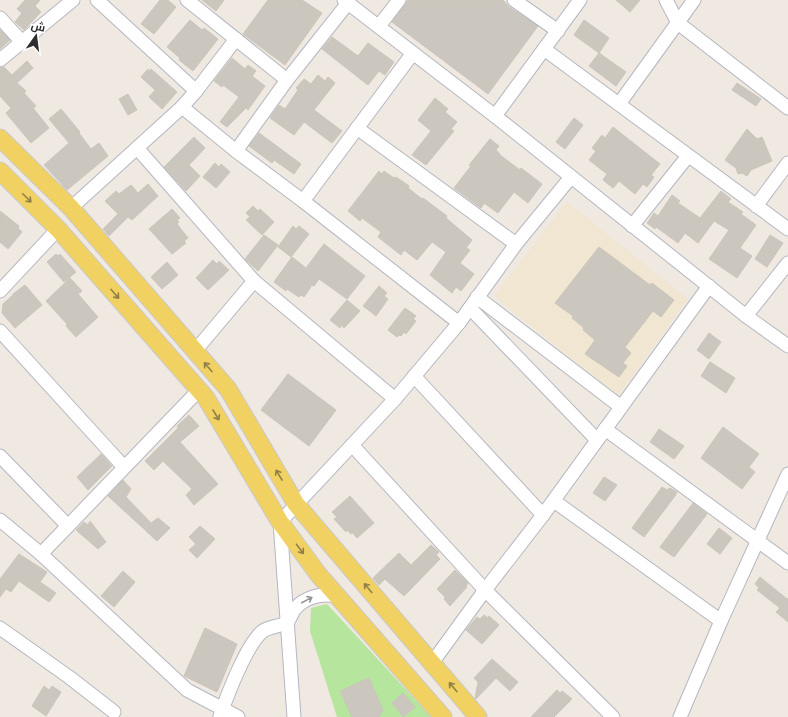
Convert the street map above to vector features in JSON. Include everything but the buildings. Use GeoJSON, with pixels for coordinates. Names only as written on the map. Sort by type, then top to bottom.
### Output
{"type":"FeatureCollection","features":[{"type":"Feature","properties":{"kind":"main road"},"geometry":{"type":"LineString","coordinates":[[0,138],[71,208],[228,389],[296,504],[478,717]]}},
{"type":"Feature","properties":{"kind":"main road"},"geometry":{"type":"LineString","coordinates":[[0,171],[58,229],[206,398],[280,522],[336,596],[443,717]]}},
{"type":"Feature","properties":{"kind":"street"},"geometry":{"type":"LineString","coordinates":[[0,60],[73,0]]}},
{"type":"Feature","properties":{"kind":"street"},"geometry":{"type":"LineString","coordinates":[[97,0],[196,91]]}},
{"type":"Feature","properties":{"kind":"street"},"geometry":{"type":"LineString","coordinates":[[187,0],[287,80]]}},
{"type":"Feature","properties":{"kind":"street"},"geometry":{"type":"LineString","coordinates":[[379,26],[398,0]]}},
{"type":"Feature","properties":{"kind":"street"},"geometry":{"type":"LineString","coordinates":[[514,0],[558,31]]}},
{"type":"Feature","properties":{"kind":"street"},"geometry":{"type":"LineString","coordinates":[[495,116],[580,0]]}},
{"type":"Feature","properties":{"kind":"street"},"geometry":{"type":"LineString","coordinates":[[666,0],[678,23],[788,108]]}},
{"type":"Feature","properties":{"kind":"street"},"geometry":{"type":"LineString","coordinates":[[619,104],[694,0]]}},
{"type":"Feature","properties":{"kind":"street"},"geometry":{"type":"LineString","coordinates":[[236,151],[346,1],[495,116],[746,316],[788,346]]}},
{"type":"Feature","properties":{"kind":"street"},"geometry":{"type":"LineString","coordinates":[[0,18],[22,42]]}},
{"type":"Feature","properties":{"kind":"street"},"geometry":{"type":"LineString","coordinates":[[71,208],[182,107],[236,39]]}},
{"type":"Feature","properties":{"kind":"street"},"geometry":{"type":"LineString","coordinates":[[544,49],[788,229]]}},
{"type":"Feature","properties":{"kind":"street"},"geometry":{"type":"LineString","coordinates":[[303,201],[413,53]]}},
{"type":"Feature","properties":{"kind":"street"},"geometry":{"type":"LineString","coordinates":[[182,107],[236,151],[303,201],[459,323]]}},
{"type":"Feature","properties":{"kind":"street"},"geometry":{"type":"LineString","coordinates":[[357,128],[516,244]]}},
{"type":"Feature","properties":{"kind":"street"},"geometry":{"type":"LineString","coordinates":[[136,148],[254,281],[395,399]]}},
{"type":"Feature","properties":{"kind":"street"},"geometry":{"type":"LineString","coordinates":[[632,226],[688,156]]}},
{"type":"Feature","properties":{"kind":"street"},"geometry":{"type":"LineString","coordinates":[[756,206],[788,163]]}},
{"type":"Feature","properties":{"kind":"street"},"geometry":{"type":"LineString","coordinates":[[294,717],[280,522],[395,399],[459,323],[516,244],[571,177]]}},
{"type":"Feature","properties":{"kind":"street"},"geometry":{"type":"LineString","coordinates":[[0,291],[58,229]]}},
{"type":"Feature","properties":{"kind":"street"},"geometry":{"type":"LineString","coordinates":[[746,316],[788,264]]}},
{"type":"Feature","properties":{"kind":"street"},"geometry":{"type":"LineString","coordinates":[[195,351],[254,281]]}},
{"type":"Feature","properties":{"kind":"street"},"geometry":{"type":"LineString","coordinates":[[432,663],[485,590],[554,501],[709,286]]}},
{"type":"Feature","properties":{"kind":"street"},"geometry":{"type":"LineString","coordinates":[[473,303],[621,407]]}},
{"type":"Feature","properties":{"kind":"street"},"geometry":{"type":"LineString","coordinates":[[473,303],[597,440]]}},
{"type":"Feature","properties":{"kind":"street"},"geometry":{"type":"LineString","coordinates":[[0,331],[124,467]]}},
{"type":"Feature","properties":{"kind":"street"},"geometry":{"type":"LineString","coordinates":[[414,376],[543,515]]}},
{"type":"Feature","properties":{"kind":"street"},"geometry":{"type":"LineString","coordinates":[[41,554],[199,390]]}},
{"type":"Feature","properties":{"kind":"street"},"geometry":{"type":"LineString","coordinates":[[605,429],[788,563]]}},
{"type":"Feature","properties":{"kind":"street"},"geometry":{"type":"LineString","coordinates":[[352,444],[485,590],[613,717]]}},
{"type":"Feature","properties":{"kind":"street"},"geometry":{"type":"LineString","coordinates":[[0,456],[68,526]]}},
{"type":"Feature","properties":{"kind":"street"},"geometry":{"type":"LineString","coordinates":[[680,717],[788,474]]}},
{"type":"Feature","properties":{"kind":"street"},"geometry":{"type":"LineString","coordinates":[[554,501],[721,622]]}},
{"type":"Feature","properties":{"kind":"street"},"geometry":{"type":"LineString","coordinates":[[0,520],[41,554],[187,690],[221,713],[238,717]]}},
{"type":"Feature","properties":{"kind":"street"},"geometry":{"type":"LineString","coordinates":[[221,713],[249,648],[263,630],[287,622],[295,609],[312,597],[322,595],[336,596]]}},
{"type":"Feature","properties":{"kind":"street"},"geometry":{"type":"LineString","coordinates":[[0,628],[69,677],[114,712]]}},
{"type":"Feature","properties":{"kind":"shaded area"},"geometry":{"type":"Polygon","coordinates":[[[567,202],[688,299],[618,396],[494,296],[567,202]]]}},
{"type":"Feature","properties":{"kind":"green space"},"geometry":{"type":"Polygon","coordinates":[[[327,604],[431,717],[337,717],[310,631],[311,608],[327,604]]]}}]}
